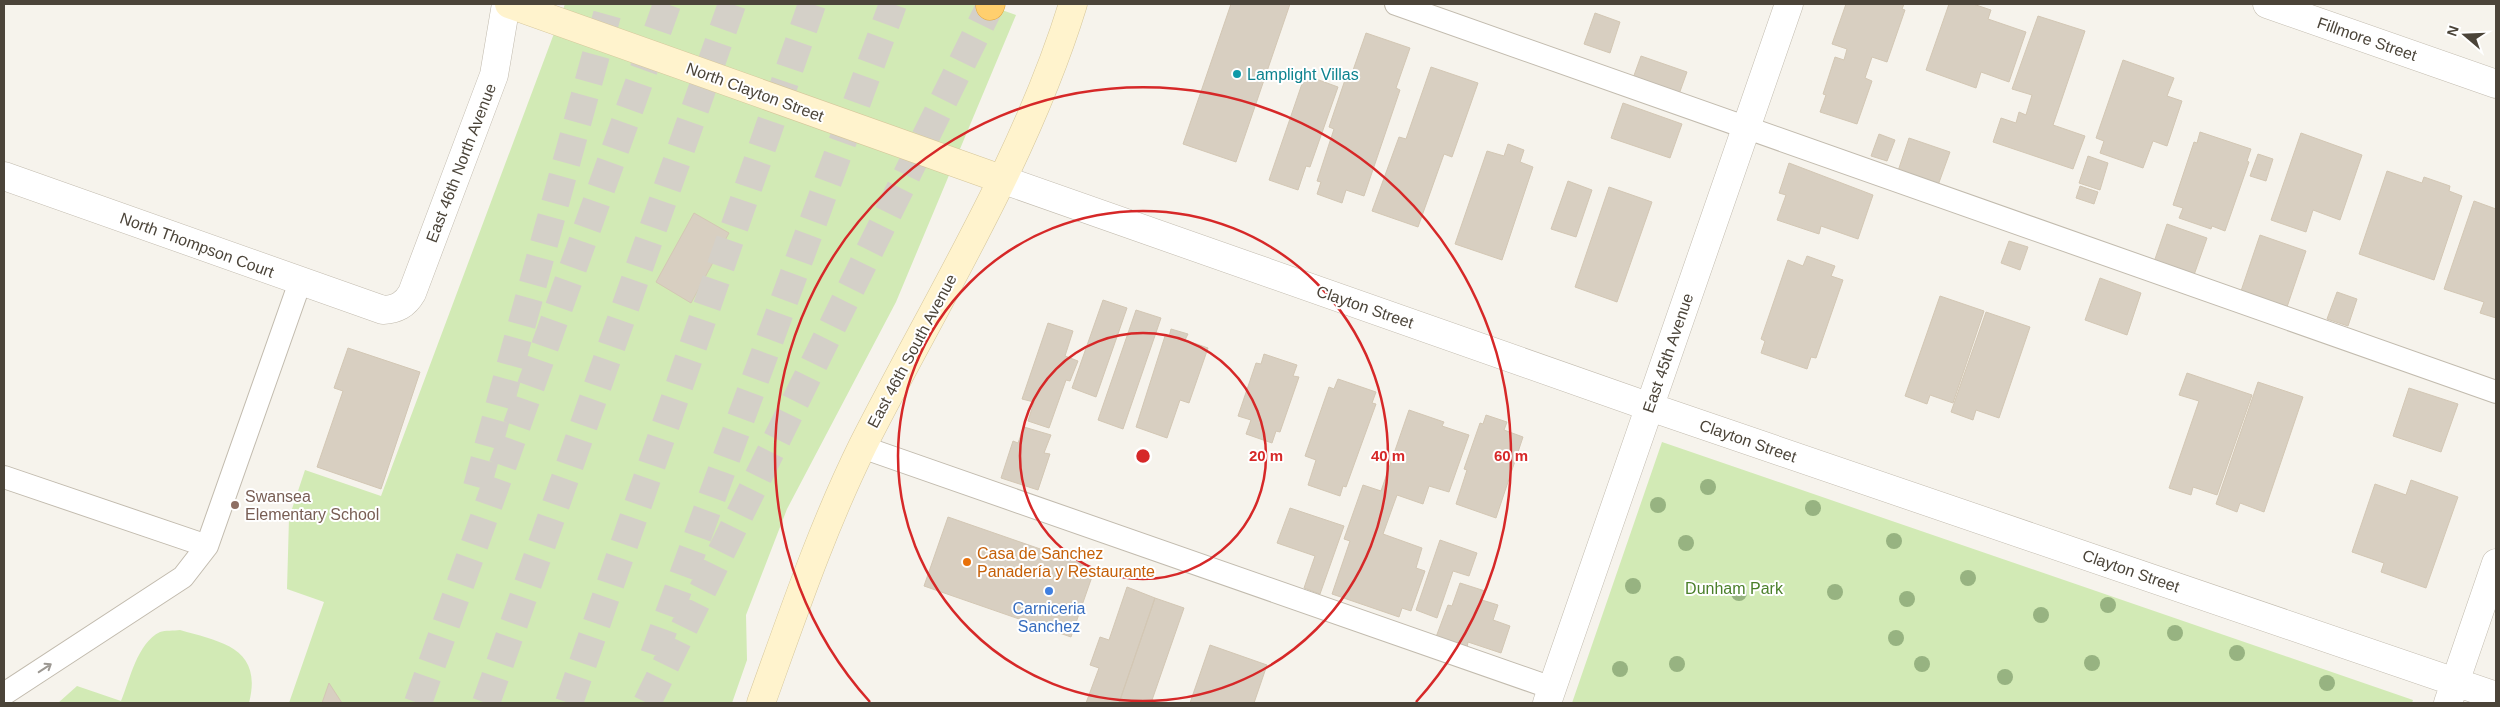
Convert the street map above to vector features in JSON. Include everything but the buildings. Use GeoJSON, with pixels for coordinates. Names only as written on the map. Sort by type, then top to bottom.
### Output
{"type":"FeatureCollection","features":[{"type":"Feature","properties":{"kind":"main road","name":"North Clayton Street"},"geometry":{"type":"LineString","coordinates":[[507,4],[1001,179]]}},
{"type":"Feature","properties":{"kind":"main road","name":"East 46th South Avenue"},"geometry":{"type":"LineString","coordinates":[[761,703],[824,534],[862,448],[1001,179],[1033,113],[1073,4]]}},
{"type":"Feature","properties":{"kind":"street","name":"East 46th North Avenue"},"geometry":{"type":"LineString","coordinates":[[392,310],[408,300],[412,293],[474,130],[494,75],[507,4]]}},
{"type":"Feature","properties":{"kind":"street","name":"East 45th Avenue"},"geometry":{"type":"LineString","coordinates":[[1549,696],[1790,4]]}},
{"type":"Feature","properties":{"kind":"street","name":"Fillmore Street"},"geometry":{"type":"LineString","coordinates":[[2267,4],[2496,84]]}},
{"type":"Feature","properties":{"kind":"street","name":"North Thompson Court"},"geometry":{"type":"LineString","coordinates":[[4,176],[300,282],[383,310],[392,310]]}},
{"type":"Feature","properties":{"kind":"street","name":"Clayton Street"},"geometry":{"type":"LineString","coordinates":[[1001,179],[1650,407],[2451,693],[2496,696]]}},
{"type":"Feature","properties":{"kind":"street"},"geometry":{"type":"LineString","coordinates":[[2451,693],[2496,563]]}},
{"type":"Feature","properties":{"kind":"lane"},"geometry":{"type":"LineString","coordinates":[[1396,4],[2496,392]]}},
{"type":"Feature","properties":{"kind":"lane"},"geometry":{"type":"LineString","coordinates":[[4,694],[183,577],[207,546],[300,282]]}},
{"type":"Feature","properties":{"kind":"lane"},"geometry":{"type":"LineString","coordinates":[[862,448],[1549,696]]}},
{"type":"Feature","properties":{"kind":"lane"},"geometry":{"type":"LineString","coordinates":[[4,477],[207,546]]}},
{"type":"Feature","properties":{"kind":"green space"},"geometry":{"type":"Polygon","coordinates":[[[565,4],[985,4],[1016,15],[896,302],[787,509],[746,615],[747,660],[732,703],[289,703],[324,602],[287,589],[289,518],[305,470],[381,496],[565,4]]]}},
{"type":"Feature","properties":{"kind":"green space","name":"Dunham Park"},"geometry":{"type":"Polygon","coordinates":[[[1662,442],[2413,700],[2412,703],[1572,703],[1662,442]]]}},
{"type":"Feature","properties":{"kind":"green space"},"geometry":{"type":"Polygon","coordinates":[[[180,630],[224,644],[236,650],[250,670],[252,685],[249,703],[58,703],[77,686],[121,701],[135,663],[145,644],[160,632],[180,630]]]}},
{"type":"Feature","properties":{"kind":"tunnel"},"geometry":{"type":"LineString","coordinates":[[477,487],[610,4]]}},
{"type":"Feature","properties":{"kind":"tunnel"},"geometry":{"type":"LineString","coordinates":[[418,703],[667,4]]}},
{"type":"Feature","properties":{"kind":"tunnel"},"geometry":{"type":"LineString","coordinates":[[486,703],[732,4]]}},
{"type":"Feature","properties":{"kind":"tunnel"},"geometry":{"type":"LineString","coordinates":[[569,703],[812,4]]}},
{"type":"Feature","properties":{"kind":"tunnel"},"geometry":{"type":"LineString","coordinates":[[654,655],[893,4]]}},
{"type":"Feature","properties":{"kind":"tunnel"},"geometry":{"type":"LineString","coordinates":[[647,703],[990,6]]}},
{"type":"Feature","properties":{"kind":"place","name":"Lamplight Villas"},"geometry":{"type":"Point","coordinates":[1237,74]}},
{"type":"Feature","properties":{"kind":"place","name":"Swansea Elementary School"},"geometry":{"type":"Point","coordinates":[235,505]}},
{"type":"Feature","properties":{"kind":"place","name":"Casa de Sanchez Panadería y Restaurante"},"geometry":{"type":"Point","coordinates":[967,562]}},
{"type":"Feature","properties":{"kind":"place","name":"Carniceria Sanchez"},"geometry":{"type":"Point","coordinates":[1049,591]}}]}
